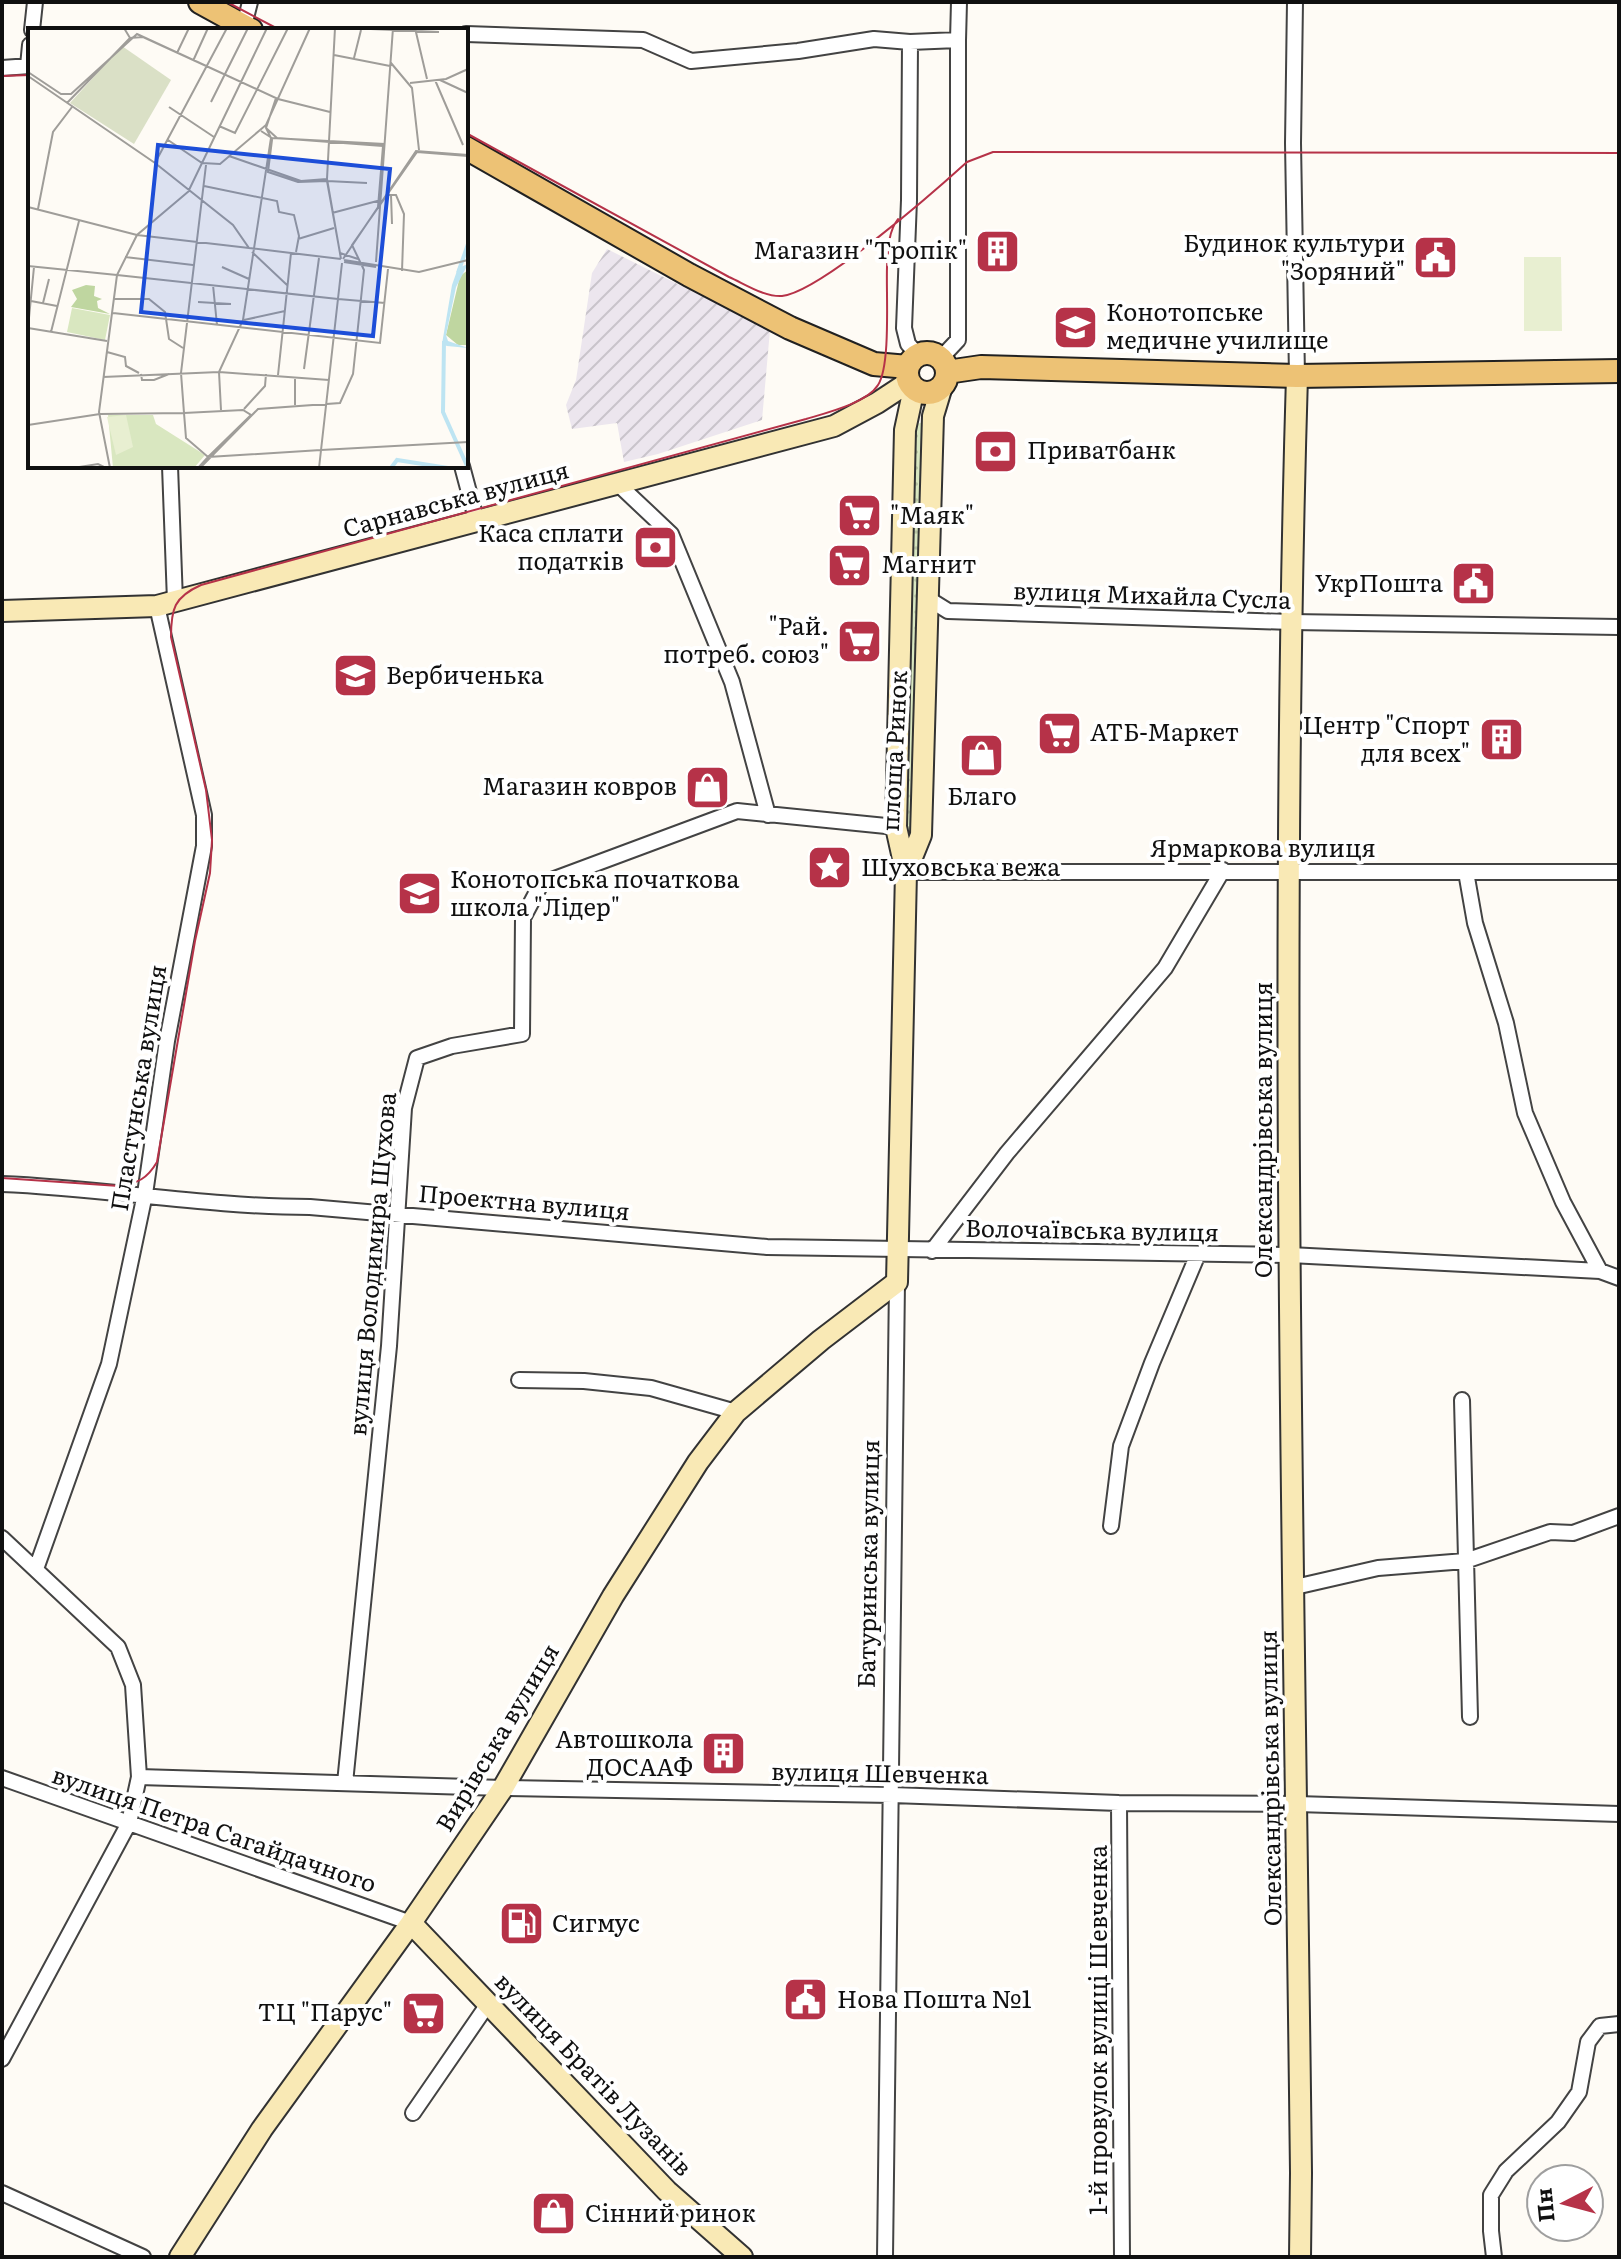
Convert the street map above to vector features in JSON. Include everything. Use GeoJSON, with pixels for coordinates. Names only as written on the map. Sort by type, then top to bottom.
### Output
{"type":"FeatureCollection","features":[{"type":"Feature","properties":{"kind":"main road"},"geometry":{"type":"LineString","coordinates":[[200,2],[248,28]]}},
{"type":"Feature","properties":{"kind":"main road"},"geometry":{"type":"LineString","coordinates":[[468,149],[689,275],[790,328],[874,364],[926,372],[981,367],[1297,376],[1619,371]]}},
{"type":"Feature","properties":{"kind":"main road","name":"Сарнавська вулиця"},"geometry":{"type":"LineString","coordinates":[[2,611],[166,603],[834,426],[926,372]]}},
{"type":"Feature","properties":{"kind":"main road","name":"площа Ринок"},"geometry":{"type":"LineString","coordinates":[[906,872],[921,835],[933,416],[926,372]]}},
{"type":"Feature","properties":{"kind":"main road","name":"площа Ринок"},"geometry":{"type":"LineString","coordinates":[[906,872],[896,827],[905,430],[926,372]]}},
{"type":"Feature","properties":{"kind":"main road","name":"Олександрівська вулиця"},"geometry":{"type":"LineString","coordinates":[[1297,376],[1291,622],[1290,1255],[1300,2257]]}},
{"type":"Feature","properties":{"kind":"main road","name":"Батуринська вулиця"},"geometry":{"type":"LineString","coordinates":[[897,1282],[906,872]]}},
{"type":"Feature","properties":{"kind":"main road","name":"Вирівська вулиця"},"geometry":{"type":"LineString","coordinates":[[180,2257],[262,2129],[411,1923],[503,1788],[613,1596],[698,1462],[736,1412],[821,1340],[897,1282]]}},
{"type":"Feature","properties":{"kind":"main road","name":"вулиця Братів Лузанів"},"geometry":{"type":"LineString","coordinates":[[411,1923],[667,2191],[742,2257]]}},
{"type":"Feature","properties":{"kind":"street"},"geometry":{"type":"LineString","coordinates":[[32,28],[35,2]]}},
{"type":"Feature","properties":{"kind":"street"},"geometry":{"type":"LineString","coordinates":[[248,28],[250,2]]}},
{"type":"Feature","properties":{"kind":"street"},"geometry":{"type":"LineString","coordinates":[[910,42],[904,328],[908,344],[926,372],[958,340],[959,2]]}},
{"type":"Feature","properties":{"kind":"street","name":"Олександрівська вулиця"},"geometry":{"type":"LineString","coordinates":[[1295,2],[1293,143],[1297,376]]}},
{"type":"Feature","properties":{"kind":"street"},"geometry":{"type":"LineString","coordinates":[[468,34],[643,40],[691,61],[798,51],[874,39],[910,42],[958,40]]}},
{"type":"Feature","properties":{"kind":"street"},"geometry":{"type":"LineString","coordinates":[[2,68],[28,66]]}},
{"type":"Feature","properties":{"kind":"street","name":"Пластунська вулиця"},"geometry":{"type":"LineString","coordinates":[[36,1569],[109,1364],[145,1194],[167,1041],[205,831],[166,603],[170,468]]}},
{"type":"Feature","properties":{"kind":"street"},"geometry":{"type":"LineString","coordinates":[[463,468],[477,522]]}},
{"type":"Feature","properties":{"kind":"street"},"geometry":{"type":"LineString","coordinates":[[618,484],[671,534],[732,682],[768,815]]}},
{"type":"Feature","properties":{"kind":"street","name":"вулиця Михайла Сусла"},"geometry":{"type":"LineString","coordinates":[[927,598],[948,611],[1291,622],[1619,627]]}},
{"type":"Feature","properties":{"kind":"street","name":"вулиця Володимира Шухова"},"geometry":{"type":"LineString","coordinates":[[345,1783],[389,1346],[404,1108],[417,1058],[452,1046],[522,1034],[523,918],[541,884],[737,811],[896,827]]}},
{"type":"Feature","properties":{"kind":"street"},"geometry":{"type":"LineString","coordinates":[[932,1251],[1007,1153],[1165,968],[1223,870]]}},
{"type":"Feature","properties":{"kind":"street","name":"Ярмаркова вулиця"},"geometry":{"type":"LineString","coordinates":[[906,872],[1619,872]]}},
{"type":"Feature","properties":{"kind":"street"},"geometry":{"type":"LineString","coordinates":[[1466,872],[1475,923],[1506,1023],[1525,1113],[1563,1202],[1600,1271]]}},
{"type":"Feature","properties":{"kind":"street","name":"Проектна вулиця"},"geometry":{"type":"LineString","coordinates":[[2,1184],[145,1194],[257,1207],[310,1207],[398,1214],[767,1247],[899,1249]]}},
{"type":"Feature","properties":{"kind":"street","name":"Волочаївська вулиця"},"geometry":{"type":"LineString","coordinates":[[899,1249],[1290,1255],[1600,1271],[1619,1278]]}},
{"type":"Feature","properties":{"kind":"street"},"geometry":{"type":"LineString","coordinates":[[1111,1526],[1121,1446],[1198,1254]]}},
{"type":"Feature","properties":{"kind":"street","name":"Батуринська вулиця"},"geometry":{"type":"LineString","coordinates":[[885,2257],[897,1282]]}},
{"type":"Feature","properties":{"kind":"street"},"geometry":{"type":"LineString","coordinates":[[519,1380],[584,1381],[651,1388],[736,1412]]}},
{"type":"Feature","properties":{"kind":"street"},"geometry":{"type":"LineString","coordinates":[[1462,1400],[1470,1717]]}},
{"type":"Feature","properties":{"kind":"street"},"geometry":{"type":"LineString","coordinates":[[1295,1587],[1378,1568],[1465,1561],[1550,1532],[1573,1533],[1619,1516]]}},
{"type":"Feature","properties":{"kind":"street"},"geometry":{"type":"LineString","coordinates":[[2,1538],[118,1647],[133,1685],[139,1777],[129,1823],[2,2059]]}},
{"type":"Feature","properties":{"kind":"street","name":"вулиця Шевченка"},"geometry":{"type":"LineString","coordinates":[[139,1777],[1619,1814]]}},
{"type":"Feature","properties":{"kind":"street","name":"вулиця Петра Сагайдачного"},"geometry":{"type":"LineString","coordinates":[[2,1778],[411,1923]]}},
{"type":"Feature","properties":{"kind":"street","name":"1-й провулок вулиці Шевченка"},"geometry":{"type":"LineString","coordinates":[[1119,1803],[1122,2257]]}},
{"type":"Feature","properties":{"kind":"street"},"geometry":{"type":"LineString","coordinates":[[413,2113],[488,2004]]}},
{"type":"Feature","properties":{"kind":"street"},"geometry":{"type":"LineString","coordinates":[[1494,2257],[1491,2195],[1506,2171],[1558,2122],[1579,2092],[1588,2042],[1600,2026],[1619,2024]]}},
{"type":"Feature","properties":{"kind":"street"},"geometry":{"type":"LineString","coordinates":[[2,2193],[143,2257]]}},
{"type":"Feature","properties":{"kind":"shaded area"},"geometry":{"type":"Polygon","coordinates":[[[607,249],[770,330],[762,420],[624,462],[617,423],[572,429],[566,405],[576,380],[592,273],[607,249]]]}},
{"type":"Feature","properties":{"kind":"green space"},"geometry":{"type":"Polygon","coordinates":[[[1524,257],[1561,257],[1562,331],[1524,331],[1524,257]]]}},
{"type":"Feature","properties":{"kind":"green space"},"geometry":{"type":"Polygon","coordinates":[[[923,422],[912,835],[907,837],[903,835],[914,425],[923,422]]]}},
{"type":"Feature","properties":{"kind":"tram line"},"geometry":{"type":"LineString","coordinates":[[227,2],[276,28]]}},
{"type":"Feature","properties":{"kind":"tram line"},"geometry":{"type":"LineString","coordinates":[[2,76],[28,75]]}},
{"type":"Feature","properties":{"kind":"tram line"},"geometry":{"type":"LineString","coordinates":[[468,134],[729,277],[775,296],[800,290],[822,277],[904,216],[967,162],[993,152],[1619,153]]}},
{"type":"Feature","properties":{"kind":"tram line"},"geometry":{"type":"LineString","coordinates":[[2,1178],[119,1186],[141,1179],[157,1162],[195,941],[210,873],[212,840],[206,790],[171,637],[173,611],[180,599],[201,585],[806,419],[856,402],[878,385],[885,362],[888,248],[898,219]]}},
{"type":"Feature","properties":{"kind":"place","name":"Магазин \"Тропік\""},"geometry":{"type":"Point","coordinates":[998,251]}},
{"type":"Feature","properties":{"kind":"place","name":"Будинок культури \"Зоряний\""},"geometry":{"type":"Point","coordinates":[1436,258]}},
{"type":"Feature","properties":{"kind":"place","name":"Конотопське медичне училище"},"geometry":{"type":"Point","coordinates":[1075,327]}},
{"type":"Feature","properties":{"kind":"place","name":"Приватбанк"},"geometry":{"type":"Point","coordinates":[996,451]}},
{"type":"Feature","properties":{"kind":"place","name":"\"Маяк\""},"geometry":{"type":"Point","coordinates":[859,516]}},
{"type":"Feature","properties":{"kind":"place","name":"Каса сплати податків"},"geometry":{"type":"Point","coordinates":[655,548]}},
{"type":"Feature","properties":{"kind":"place","name":"Магнит"},"geometry":{"type":"Point","coordinates":[850,565]}},
{"type":"Feature","properties":{"kind":"place","name":"УкрПошта"},"geometry":{"type":"Point","coordinates":[1474,584]}},
{"type":"Feature","properties":{"kind":"place","name":"\"Рай. потреб. союз\""},"geometry":{"type":"Point","coordinates":[860,641]}},
{"type":"Feature","properties":{"kind":"place","name":"Вербиченька"},"geometry":{"type":"Point","coordinates":[355,676]}},
{"type":"Feature","properties":{"kind":"place","name":"АТБ-Маркет"},"geometry":{"type":"Point","coordinates":[1059,733]}},
{"type":"Feature","properties":{"kind":"place","name":"Центр \"Спорт для всех\""},"geometry":{"type":"Point","coordinates":[1501,740]}},
{"type":"Feature","properties":{"kind":"place","name":"Благо"},"geometry":{"type":"Point","coordinates":[982,755]}},
{"type":"Feature","properties":{"kind":"place","name":"Магазин ковров"},"geometry":{"type":"Point","coordinates":[708,787]}},
{"type":"Feature","properties":{"kind":"place","name":"Шуховська вежа"},"geometry":{"type":"Point","coordinates":[830,868]}},
{"type":"Feature","properties":{"kind":"place","name":"Конотопська початкова школа \"Лідер\""},"geometry":{"type":"Point","coordinates":[419,894]}},
{"type":"Feature","properties":{"kind":"place","name":"Автошкола ДОСААФ"},"geometry":{"type":"Point","coordinates":[724,1754]}},
{"type":"Feature","properties":{"kind":"place","name":"Сигмус"},"geometry":{"type":"Point","coordinates":[521,1924]}},
{"type":"Feature","properties":{"kind":"place","name":"Нова Пошта №1"},"geometry":{"type":"Point","coordinates":[806,2000]}},
{"type":"Feature","properties":{"kind":"place","name":"ТЦ \"Парус\""},"geometry":{"type":"Point","coordinates":[423,2013]}},
{"type":"Feature","properties":{"kind":"place","name":"Сінний ринок"},"geometry":{"type":"Point","coordinates":[554,2214]}}]}
